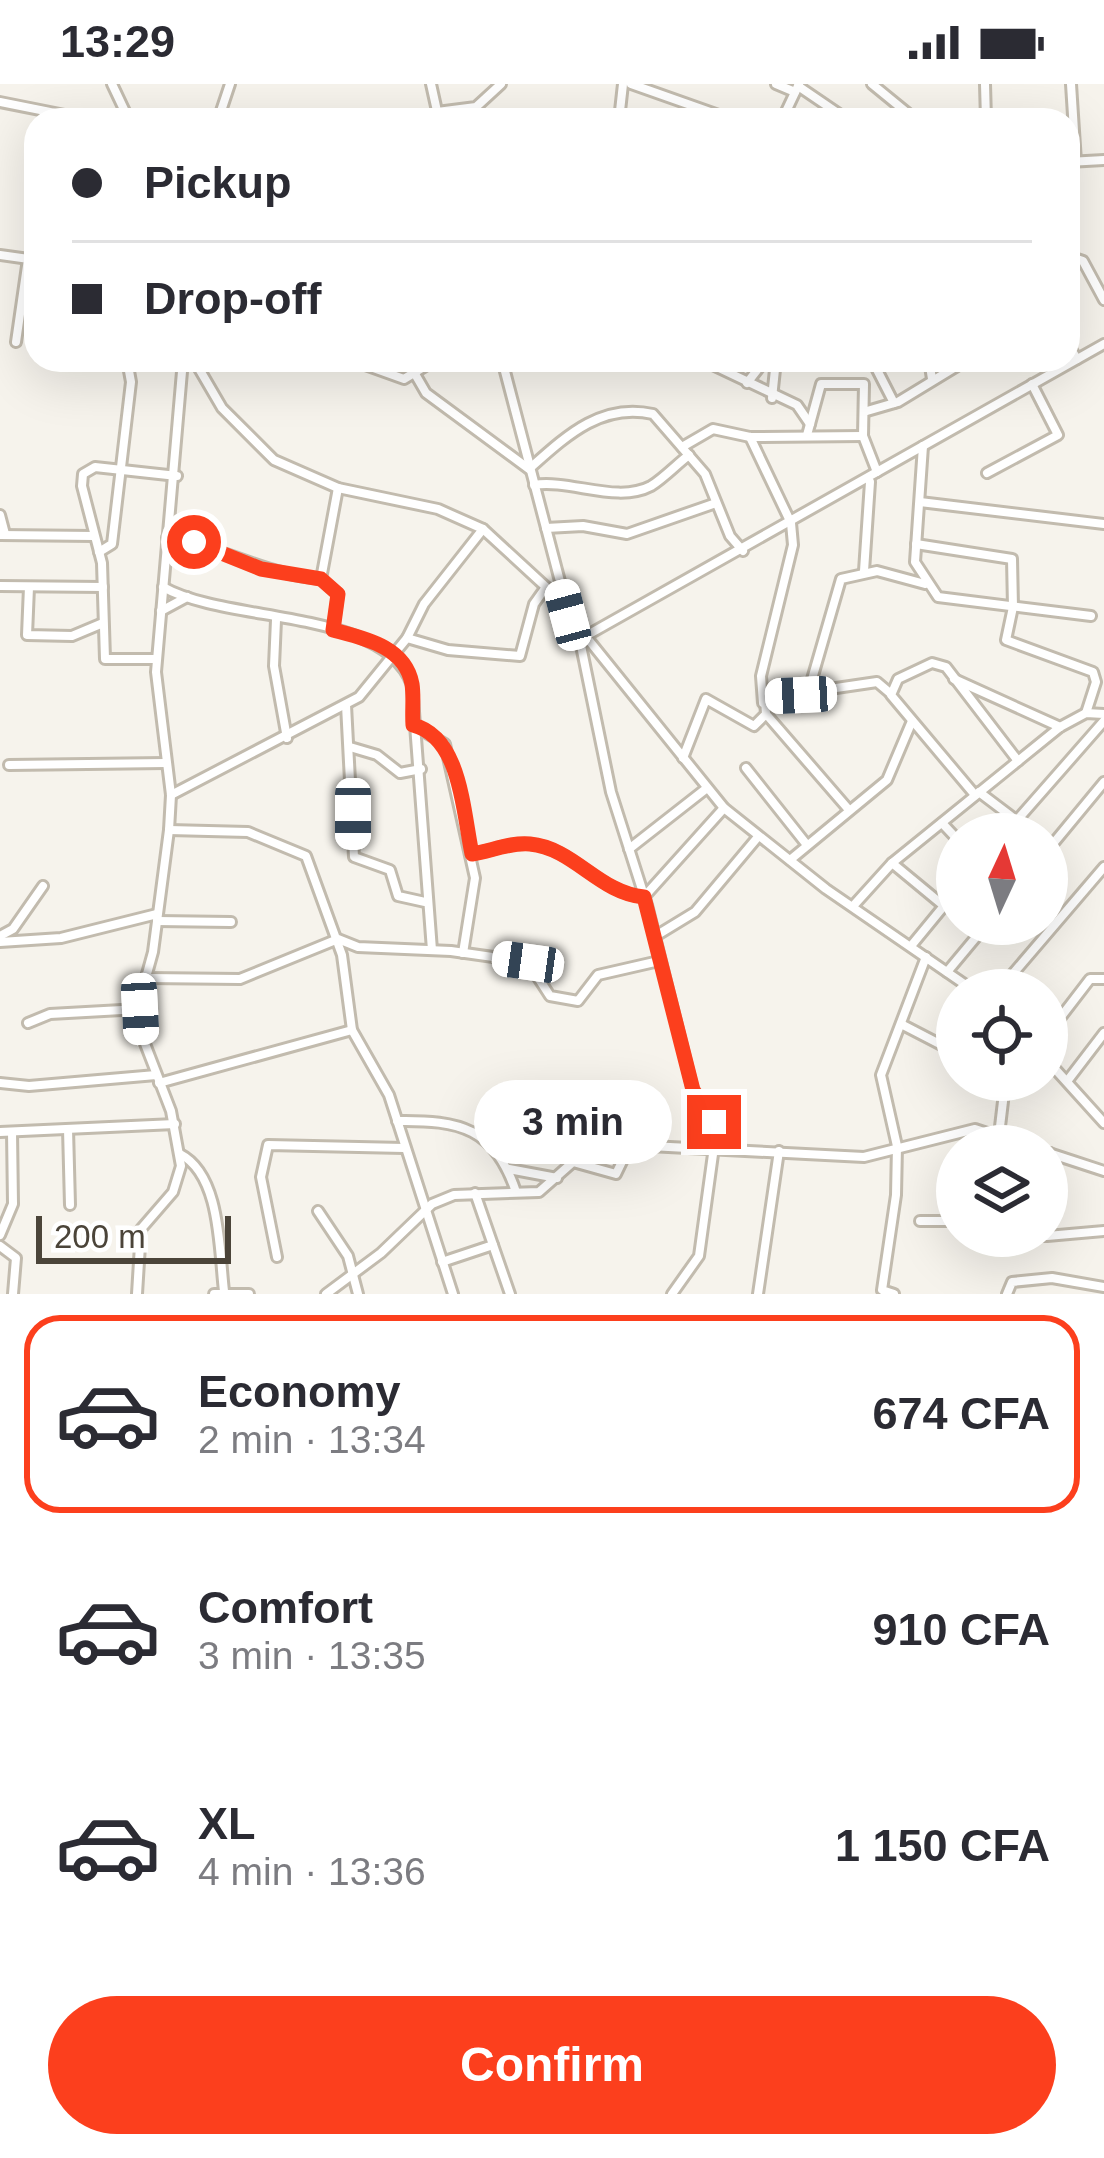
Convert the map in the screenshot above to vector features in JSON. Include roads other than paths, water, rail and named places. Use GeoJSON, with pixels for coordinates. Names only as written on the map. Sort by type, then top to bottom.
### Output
{"type":"FeatureCollection","features":[{"type":"Feature","properties":{"kind":"street"},"geometry":{"type":"LineString","coordinates":[[472,108],[501,84]]}},
{"type":"Feature","properties":{"kind":"street"},"geometry":{"type":"LineString","coordinates":[[627,84],[698,108]]}},
{"type":"Feature","properties":{"kind":"street"},"geometry":{"type":"LineString","coordinates":[[776,84],[798,87],[830,108]]}},
{"type":"Feature","properties":{"kind":"street"},"geometry":{"type":"LineString","coordinates":[[872,84],[903,108]]}},
{"type":"Feature","properties":{"kind":"street"},"geometry":{"type":"LineString","coordinates":[[887,94],[895,84]]}},
{"type":"Feature","properties":{"kind":"street"},"geometry":{"type":"LineString","coordinates":[[1080,260],[1104,300]]}},
{"type":"Feature","properties":{"kind":"street"},"geometry":{"type":"LineString","coordinates":[[16,342],[24,301]]}},
{"type":"Feature","properties":{"kind":"street"},"geometry":{"type":"LineString","coordinates":[[99,552],[112,544],[129,372]]}},
{"type":"Feature","properties":{"kind":"street"},"geometry":{"type":"LineString","coordinates":[[137,1294],[141,1229],[173,1192],[180,1154],[175,1124],[142,1036],[140,1009],[169,830],[171,794],[156,659],[166,538],[177,476],[182,372]]}},
{"type":"Feature","properties":{"kind":"street"},"geometry":{"type":"LineString","coordinates":[[202,372],[247,439],[304,477],[438,509],[483,529],[546,587],[724,808],[757,838],[943,969]]}},
{"type":"Feature","properties":{"kind":"street"},"geometry":{"type":"LineString","coordinates":[[382,372],[396,378],[418,372]]}},
{"type":"Feature","properties":{"kind":"street"},"geometry":{"type":"LineString","coordinates":[[505,372],[568,615]]}},
{"type":"Feature","properties":{"kind":"street"},"geometry":{"type":"LineString","coordinates":[[726,372],[801,408],[810,424]]}},
{"type":"Feature","properties":{"kind":"street"},"geometry":{"type":"LineString","coordinates":[[746,382],[755,372]]}},
{"type":"Feature","properties":{"kind":"street"},"geometry":{"type":"LineString","coordinates":[[772,398],[775,372]]}},
{"type":"Feature","properties":{"kind":"street"},"geometry":{"type":"LineString","coordinates":[[878,372],[894,403]]}},
{"type":"Feature","properties":{"kind":"street"},"geometry":{"type":"LineString","coordinates":[[931,372],[932,379]]}},
{"type":"Feature","properties":{"kind":"street"},"geometry":{"type":"LineString","coordinates":[[867,411],[894,403],[945,372]]}},
{"type":"Feature","properties":{"kind":"street"},"geometry":{"type":"LineString","coordinates":[[581,633],[743,551],[1054,372]]}},
{"type":"Feature","properties":{"kind":"street"},"geometry":{"type":"LineString","coordinates":[[415,374],[427,393],[529,469]]}},
{"type":"Feature","properties":{"kind":"street"},"geometry":{"type":"LineString","coordinates":[[807,435],[825,381],[864,384],[863,436],[874,477],[863,571]]}},
{"type":"Feature","properties":{"kind":"street"},"geometry":{"type":"LineString","coordinates":[[987,473],[1058,435],[1032,384]]}},
{"type":"Feature","properties":{"kind":"street"},"geometry":{"type":"LineString","coordinates":[[529,469],[578,426],[607,414],[653,414],[705,473],[743,551]]}},
{"type":"Feature","properties":{"kind":"street"},"geometry":{"type":"LineString","coordinates":[[534,485],[564,482],[596,490],[643,489],[713,429],[750,437],[863,436]]}},
{"type":"Feature","properties":{"kind":"street"},"geometry":{"type":"LineString","coordinates":[[750,437],[791,523],[791,562],[761,676],[765,709],[849,810]]}},
{"type":"Feature","properties":{"kind":"street"},"geometry":{"type":"LineString","coordinates":[[924,445],[916,564],[938,597],[1091,616]]}},
{"type":"Feature","properties":{"kind":"street"},"geometry":{"type":"LineString","coordinates":[[156,659],[105,659],[99,552],[83,498],[83,474],[95,467],[177,476]]}},
{"type":"Feature","properties":{"kind":"street"},"geometry":{"type":"LineString","coordinates":[[321,579],[338,488]]}},
{"type":"Feature","properties":{"kind":"street"},"geometry":{"type":"LineString","coordinates":[[920,502],[1104,524]]}},
{"type":"Feature","properties":{"kind":"street"},"geometry":{"type":"LineString","coordinates":[[545,528],[584,526],[626,534],[667,524],[716,503]]}},
{"type":"Feature","properties":{"kind":"street"},"geometry":{"type":"LineString","coordinates":[[0,515],[2,534],[94,536]]}},
{"type":"Feature","properties":{"kind":"street"},"geometry":{"type":"LineString","coordinates":[[171,794],[346,705],[395,655],[424,604],[483,529]]}},
{"type":"Feature","properties":{"kind":"street"},"geometry":{"type":"LineString","coordinates":[[166,538],[216,548],[261,569],[321,579],[338,594],[333,630]]}},
{"type":"Feature","properties":{"kind":"street"},"geometry":{"type":"LineString","coordinates":[[916,544],[1012,559],[1008,643],[1094,672],[1096,682],[1086,713],[1060,727],[954,813]]}},
{"type":"Feature","properties":{"kind":"street"},"geometry":{"type":"LineString","coordinates":[[904,577],[903,567],[916,564]]}},
{"type":"Feature","properties":{"kind":"street"},"geometry":{"type":"LineString","coordinates":[[808,694],[837,584],[845,575],[863,571],[926,584]]}},
{"type":"Feature","properties":{"kind":"street"},"geometry":{"type":"LineString","coordinates":[[0,586],[103,587]]}},
{"type":"Feature","properties":{"kind":"street"},"geometry":{"type":"LineString","coordinates":[[29,587],[27,635],[72,636],[103,623]]}},
{"type":"Feature","properties":{"kind":"street"},"geometry":{"type":"LineString","coordinates":[[163,587],[276,620],[372,640],[395,655],[412,685],[432,950]]}},
{"type":"Feature","properties":{"kind":"street"},"geometry":{"type":"LineString","coordinates":[[407,638],[448,650],[520,656],[533,604],[546,587]]}},
{"type":"Feature","properties":{"kind":"street"},"geometry":{"type":"LineString","coordinates":[[161,611],[189,596]]}},
{"type":"Feature","properties":{"kind":"street"},"geometry":{"type":"LineString","coordinates":[[276,620],[274,666],[287,738]]}},
{"type":"Feature","properties":{"kind":"street"},"geometry":{"type":"LineString","coordinates":[[581,633],[589,703],[693,1090],[702,1108],[741,1149]]}},
{"type":"Feature","properties":{"kind":"street"},"geometry":{"type":"LineString","coordinates":[[891,694],[898,679],[932,663],[946,668],[1018,761]]}},
{"type":"Feature","properties":{"kind":"street"},"geometry":{"type":"LineString","coordinates":[[954,679],[1060,727]]}},
{"type":"Feature","properties":{"kind":"street"},"geometry":{"type":"LineString","coordinates":[[683,758],[703,700],[754,726],[775,697],[880,682],[977,793],[1006,813]]}},
{"type":"Feature","properties":{"kind":"street"},"geometry":{"type":"LineString","coordinates":[[346,705],[354,857],[390,870],[398,896],[425,902]]}},
{"type":"Feature","properties":{"kind":"street"},"geometry":{"type":"LineString","coordinates":[[1022,813],[1104,718],[1086,713]]}},
{"type":"Feature","properties":{"kind":"street"},"geometry":{"type":"LineString","coordinates":[[790,861],[887,780],[912,721]]}},
{"type":"Feature","properties":{"kind":"street"},"geometry":{"type":"LineString","coordinates":[[413,725],[431,730],[445,744],[472,854],[473,901],[463,953]]}},
{"type":"Feature","properties":{"kind":"street"},"geometry":{"type":"LineString","coordinates":[[350,747],[377,755],[400,773],[421,769]]}},
{"type":"Feature","properties":{"kind":"street"},"geometry":{"type":"LineString","coordinates":[[10,765],[166,763]]}},
{"type":"Feature","properties":{"kind":"street"},"geometry":{"type":"LineString","coordinates":[[746,768],[806,845]]}},
{"type":"Feature","properties":{"kind":"street"},"geometry":{"type":"LineString","coordinates":[[1068,826],[1104,782]]}},
{"type":"Feature","properties":{"kind":"street"},"geometry":{"type":"LineString","coordinates":[[628,849],[706,788]]}},
{"type":"Feature","properties":{"kind":"street"},"geometry":{"type":"LineString","coordinates":[[644,897],[724,808]]}},
{"type":"Feature","properties":{"kind":"street"},"geometry":{"type":"LineString","coordinates":[[854,905],[892,863],[936,828]]}},
{"type":"Feature","properties":{"kind":"street"},"geometry":{"type":"LineString","coordinates":[[169,830],[248,832],[300,850],[338,939],[352,1030],[377,1070],[397,1121],[449,1293]]}},
{"type":"Feature","properties":{"kind":"street"},"geometry":{"type":"LineString","coordinates":[[654,937],[695,912],[757,838]]}},
{"type":"Feature","properties":{"kind":"street"},"geometry":{"type":"LineString","coordinates":[[472,854],[525,843],[540,845],[609,889],[644,897]]}},
{"type":"Feature","properties":{"kind":"street"},"geometry":{"type":"LineString","coordinates":[[892,863],[936,899]]}},
{"type":"Feature","properties":{"kind":"street"},"geometry":{"type":"LineString","coordinates":[[1017,969],[1104,867]]}},
{"type":"Feature","properties":{"kind":"street"},"geometry":{"type":"LineString","coordinates":[[0,939],[13,929],[43,886]]}},
{"type":"Feature","properties":{"kind":"street"},"geometry":{"type":"LineString","coordinates":[[911,946],[936,916]]}},
{"type":"Feature","properties":{"kind":"street"},"geometry":{"type":"LineString","coordinates":[[0,939],[79,935],[158,917],[231,922]]}},
{"type":"Feature","properties":{"kind":"street"},"geometry":{"type":"LineString","coordinates":[[146,978],[240,979],[338,939],[358,947],[528,962],[550,996],[578,1001],[598,975],[659,962]]}},
{"type":"Feature","properties":{"kind":"street"},"geometry":{"type":"LineString","coordinates":[[950,969],[970,945]]}},
{"type":"Feature","properties":{"kind":"street"},"geometry":{"type":"LineString","coordinates":[[894,1294],[881,1292],[896,1195],[897,1146],[881,1075],[926,956]]}},
{"type":"Feature","properties":{"kind":"street"},"geometry":{"type":"LineString","coordinates":[[1068,1008],[1090,979],[1104,979]]}},
{"type":"Feature","properties":{"kind":"street"},"geometry":{"type":"LineString","coordinates":[[28,1023],[50,1014],[140,1009]]}},
{"type":"Feature","properties":{"kind":"street"},"geometry":{"type":"LineString","coordinates":[[901,1024],[936,1042]]}},
{"type":"Feature","properties":{"kind":"street"},"geometry":{"type":"LineString","coordinates":[[0,1083],[29,1086],[158,1079],[352,1030]]}},
{"type":"Feature","properties":{"kind":"street"},"geometry":{"type":"LineString","coordinates":[[1104,1033],[1068,1080],[1104,1123]]}},
{"type":"Feature","properties":{"kind":"street"},"geometry":{"type":"LineString","coordinates":[[1093,1111],[1104,1098]]}},
{"type":"Feature","properties":{"kind":"street"},"geometry":{"type":"LineString","coordinates":[[397,1121],[429,1120],[476,1131],[508,1168],[516,1192]]}},
{"type":"Feature","properties":{"kind":"street"},"geometry":{"type":"LineString","coordinates":[[0,1132],[175,1124]]}},
{"type":"Feature","properties":{"kind":"street"},"geometry":{"type":"LineString","coordinates":[[68,1129],[70,1205]]}},
{"type":"Feature","properties":{"kind":"street"},"geometry":{"type":"LineString","coordinates":[[0,1235],[13,1204],[12,1132]]}},
{"type":"Feature","properties":{"kind":"street"},"geometry":{"type":"LineString","coordinates":[[326,1294],[381,1253],[423,1210],[444,1198],[539,1192],[573,1162],[616,1174],[630,1145],[864,1157],[936,1138]]}},
{"type":"Feature","properties":{"kind":"street"},"geometry":{"type":"LineString","coordinates":[[277,1257],[261,1177],[268,1145],[404,1148]]}},
{"type":"Feature","properties":{"kind":"street"},"geometry":{"type":"LineString","coordinates":[[673,1294],[699,1256],[714,1148]]}},
{"type":"Feature","properties":{"kind":"street"},"geometry":{"type":"LineString","coordinates":[[758,1294],[779,1151]]}},
{"type":"Feature","properties":{"kind":"street"},"geometry":{"type":"LineString","coordinates":[[180,1154],[198,1169],[215,1216],[219,1292],[249,1294]]}},
{"type":"Feature","properties":{"kind":"street"},"geometry":{"type":"LineString","coordinates":[[1068,1159],[1104,1172]]}},
{"type":"Feature","properties":{"kind":"street"},"geometry":{"type":"LineString","coordinates":[[508,1168],[557,1178]]}},
{"type":"Feature","properties":{"kind":"street"},"geometry":{"type":"LineString","coordinates":[[476,1193],[510,1294]]}},
{"type":"Feature","properties":{"kind":"street"},"geometry":{"type":"LineString","coordinates":[[318,1211],[354,1269],[358,1294]]}},
{"type":"Feature","properties":{"kind":"street"},"geometry":{"type":"LineString","coordinates":[[920,1221],[936,1221]]}},
{"type":"Feature","properties":{"kind":"street"},"geometry":{"type":"LineString","coordinates":[[1068,1234],[1104,1231]]}},
{"type":"Feature","properties":{"kind":"street"},"geometry":{"type":"LineString","coordinates":[[442,1262],[493,1245]]}},
{"type":"Feature","properties":{"kind":"street"},"geometry":{"type":"LineString","coordinates":[[0,1246],[16,1258],[13,1294]]}},
{"type":"Feature","properties":{"kind":"street"},"geometry":{"type":"LineString","coordinates":[[1007,1294],[1012,1282],[1024,1277],[1098,1289]]}}]}
